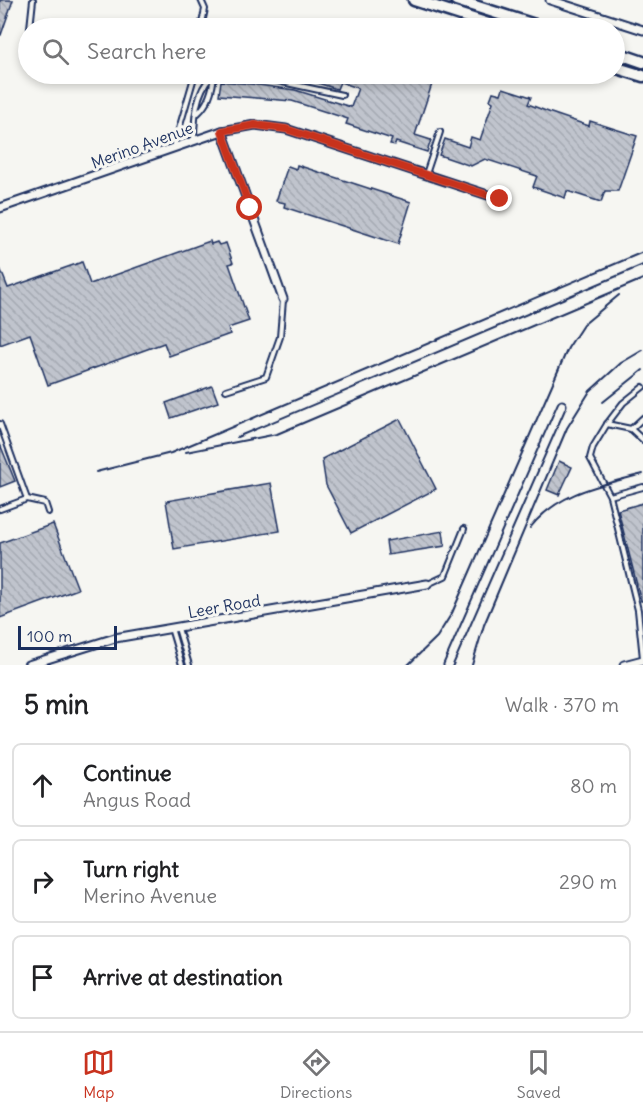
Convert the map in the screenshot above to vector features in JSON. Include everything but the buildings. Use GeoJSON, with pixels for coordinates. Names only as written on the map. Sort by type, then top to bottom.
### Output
{"type":"FeatureCollection","features":[{"type":"Feature","properties":{"kind":"main road"},"geometry":{"type":"LineString","coordinates":[[414,0],[470,18]]}},
{"type":"Feature","properties":{"kind":"main road"},"geometry":{"type":"LineString","coordinates":[[456,0],[513,18]]}},
{"type":"Feature","properties":{"kind":"main road"},"geometry":{"type":"LineString","coordinates":[[625,56],[643,62]]}},
{"type":"Feature","properties":{"kind":"main road"},"geometry":{"type":"LineString","coordinates":[[625,70],[643,76]]}},
{"type":"Feature","properties":{"kind":"street"},"geometry":{"type":"LineString","coordinates":[[550,0],[606,18]]}},
{"type":"Feature","properties":{"kind":"street"},"geometry":{"type":"LineString","coordinates":[[625,24],[643,30]]}},
{"type":"Feature","properties":{"kind":"street","name":"Merino Avenue"},"geometry":{"type":"LineString","coordinates":[[0,208],[222,131],[255,125],[286,129],[500,199]]}},
{"type":"Feature","properties":{"kind":"street"},"geometry":{"type":"LineString","coordinates":[[222,131],[283,299]]}},
{"type":"Feature","properties":{"kind":"street"},"geometry":{"type":"LineString","coordinates":[[448,665],[562,405]]}},
{"type":"Feature","properties":{"kind":"street","name":"Leer Road"},"geometry":{"type":"LineString","coordinates":[[28,665],[115,638],[427,584]]}},
{"type":"Feature","properties":{"kind":"street"},"geometry":{"type":"LineString","coordinates":[[624,665],[643,659]]}},
{"type":"Feature","properties":{"kind":"lane"},"geometry":{"type":"LineString","coordinates":[[31,18],[33,0]]}},
{"type":"Feature","properties":{"kind":"lane"},"geometry":{"type":"LineString","coordinates":[[201,0],[205,9],[203,18]]}},
{"type":"Feature","properties":{"kind":"lane"},"geometry":{"type":"LineString","coordinates":[[174,147],[192,84]]}},
{"type":"Feature","properties":{"kind":"lane"},"geometry":{"type":"LineString","coordinates":[[198,113],[197,106],[205,84]]}},
{"type":"Feature","properties":{"kind":"lane"},"geometry":{"type":"LineString","coordinates":[[194,141],[194,124],[198,113],[205,106],[212,84]]}},
{"type":"Feature","properties":{"kind":"lane"},"geometry":{"type":"LineString","coordinates":[[291,84],[342,95]]}},
{"type":"Feature","properties":{"kind":"lane"},"geometry":{"type":"LineString","coordinates":[[426,174],[440,132]]}},
{"type":"Feature","properties":{"kind":"lane"},"geometry":{"type":"LineString","coordinates":[[226,390],[266,377],[280,337],[283,299]]}},
{"type":"Feature","properties":{"kind":"lane"},"geometry":{"type":"LineString","coordinates":[[643,387],[623,403],[607,424],[593,447],[590,458],[610,496],[638,610],[643,659]]}},
{"type":"Feature","properties":{"kind":"lane"},"geometry":{"type":"LineString","coordinates":[[631,429],[643,418]]}},
{"type":"Feature","properties":{"kind":"lane"},"geometry":{"type":"LineString","coordinates":[[0,424],[27,499]]}},
{"type":"Feature","properties":{"kind":"lane"},"geometry":{"type":"LineString","coordinates":[[607,424],[631,429],[643,440]]}},
{"type":"Feature","properties":{"kind":"lane"},"geometry":{"type":"LineString","coordinates":[[610,496],[643,487]]}},
{"type":"Feature","properties":{"kind":"lane"},"geometry":{"type":"LineString","coordinates":[[0,509],[27,499],[45,503],[48,513]]}},
{"type":"Feature","properties":{"kind":"lane"},"geometry":{"type":"LineString","coordinates":[[427,584],[445,576],[464,529]]}},
{"type":"Feature","properties":{"kind":"lane"},"geometry":{"type":"LineString","coordinates":[[175,628],[182,665]]}},
{"type":"Feature","properties":{"kind":"lane"},"geometry":{"type":"LineString","coordinates":[[175,628],[189,665]]}},
{"type":"Feature","properties":{"kind":"railway"},"geometry":{"type":"LineString","coordinates":[[96,472],[171,453],[643,252]]}},
{"type":"Feature","properties":{"kind":"railway"},"geometry":{"type":"LineString","coordinates":[[237,437],[643,265]]}},
{"type":"Feature","properties":{"kind":"railway"},"geometry":{"type":"LineString","coordinates":[[186,452],[277,434],[643,279]]}},
{"type":"Feature","properties":{"kind":"railway"},"geometry":{"type":"LineString","coordinates":[[408,665],[437,637],[452,613],[568,348],[583,325],[619,295]]}},
{"type":"Feature","properties":{"kind":"railway"},"geometry":{"type":"LineString","coordinates":[[472,665],[484,625],[567,428],[590,391],[621,363],[643,350]]}},
{"type":"Feature","properties":{"kind":"railway"},"geometry":{"type":"LineString","coordinates":[[603,402],[643,370]]}},
{"type":"Feature","properties":{"kind":"railway"},"geometry":{"type":"LineString","coordinates":[[530,528],[541,516],[567,498],[596,486],[643,474]]}},
{"type":"Feature","properties":{"kind":"route"},"geometry":{"type":"LineString","coordinates":[[250,208],[222,131],[255,125],[286,129],[500,199]]}}]}
